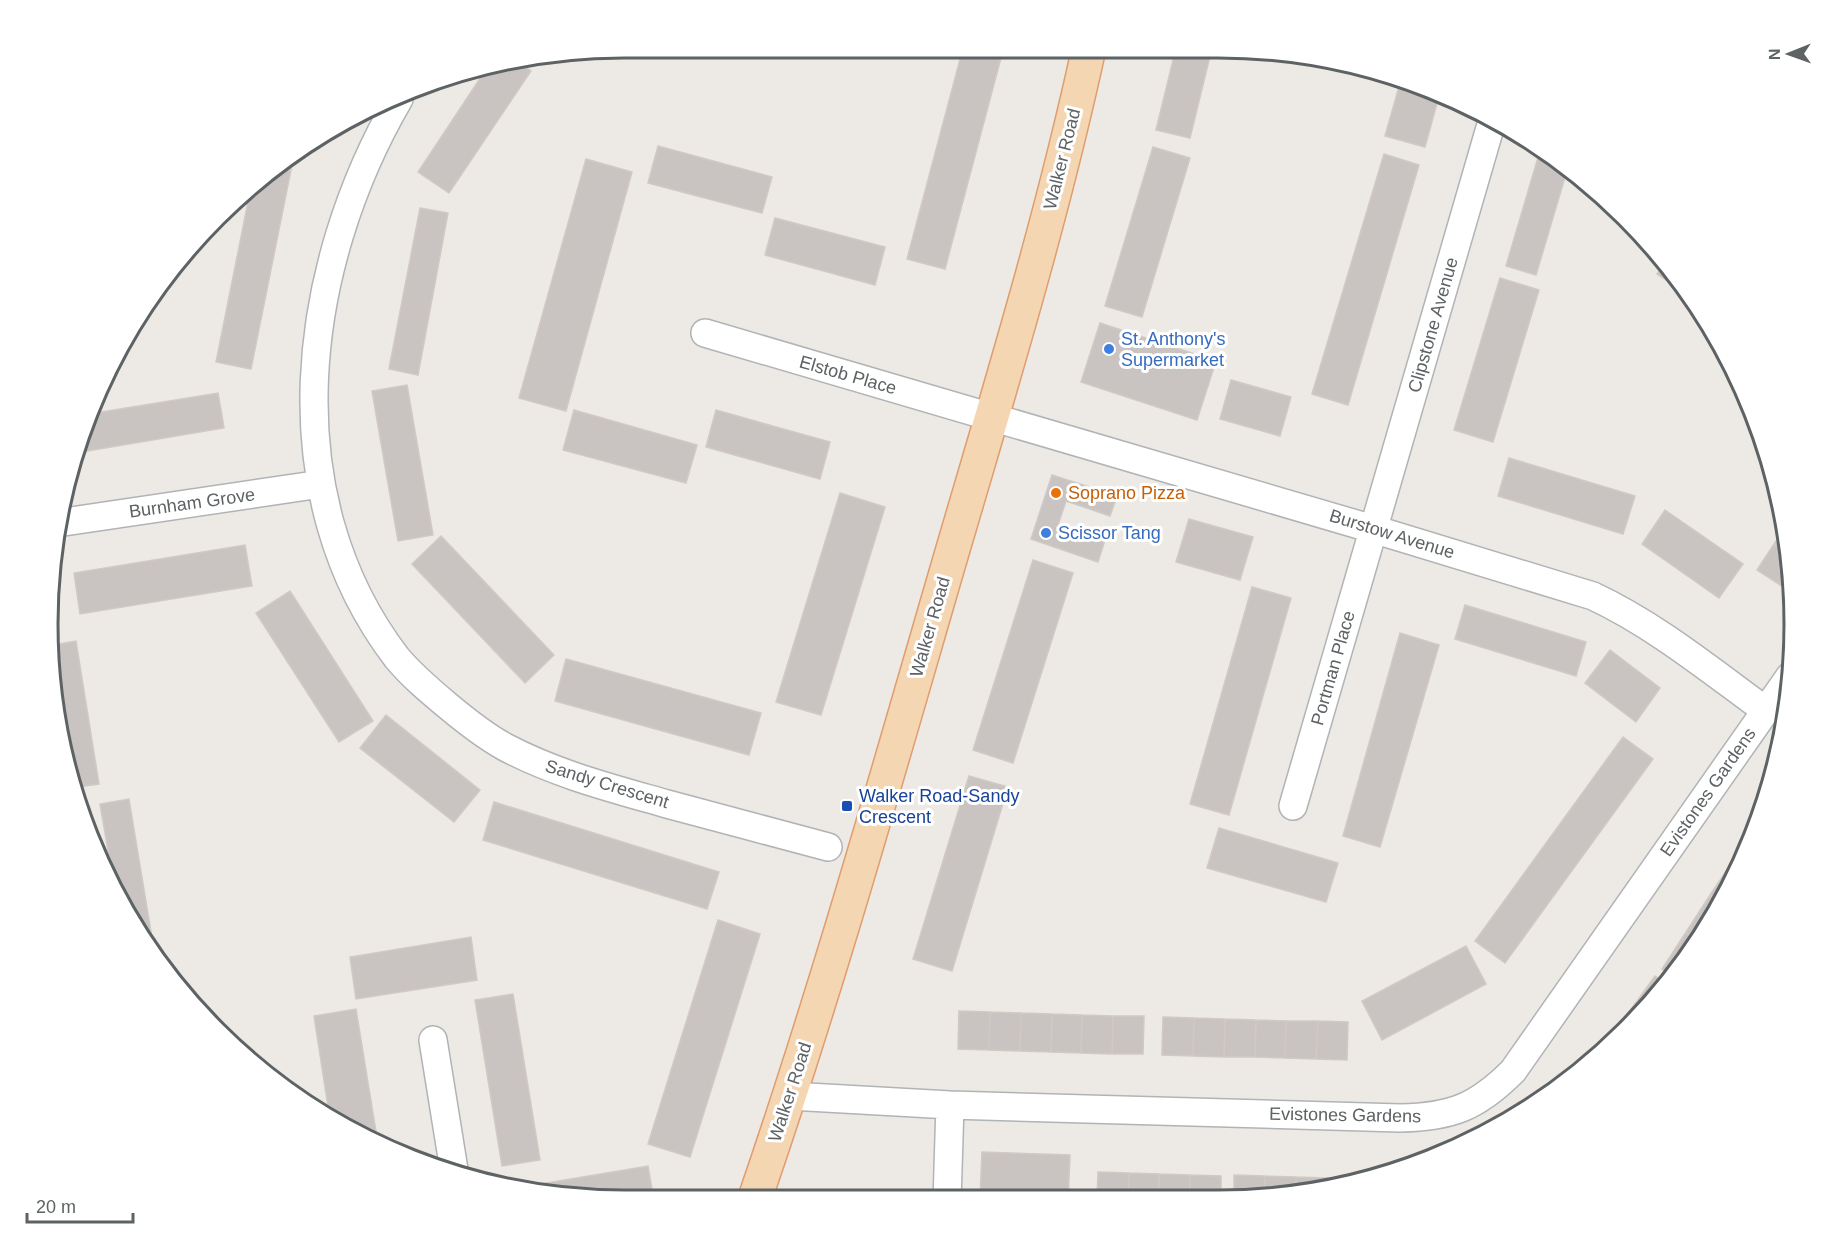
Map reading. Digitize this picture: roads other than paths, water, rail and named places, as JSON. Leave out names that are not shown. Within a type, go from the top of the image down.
[{"type":"main road","name":"Walker Road","points":[[758,1190],[790,1096],[875,818],[1046,221],[1087,58]]},
{"type":"street","name":"Sandy Crescent","points":[[394,108],[350,200],[334,249],[316,342],[314,386],[321,484],[332,532],[350,580],[374,623],[399,659],[427,689],[465,720],[502,745],[584,781],[828,847]]},
{"type":"street","name":"Clipstone Avenue","points":[[1373,529],[1490,128]]},
{"type":"street","name":"Elstob Place","points":[[705,333],[991,416]]},
{"type":"street","name":"Burstow Avenue","points":[[991,416],[1593,596],[1621,609],[1658,632],[1766,710]]},
{"type":"street","name":"Burnham Grove","points":[[68,521],[321,484]]},
{"type":"street","name":"Portman Place","points":[[1293,806],[1373,529]]},
{"type":"street","name":"Evistones Gardens","points":[[790,1096],[950,1105],[1423,1118],[1461,1109],[1479,1101],[1513,1071],[1781,689]]},
{"type":"street","points":[[434,1040],[453,1163]]},
{"type":"street","points":[[947,1190],[950,1105]]},
{"type":"place","name":"St. Anthony's Supermarket","points":[[1109,349]]},
{"type":"place","name":"Soprano Pizza","points":[[1056,493]]},
{"type":"place","name":"Scissor Tang","points":[[1046,533]]},
{"type":"place","name":"Walker Road-Sandy Crescent","points":[[847,806]]}]
